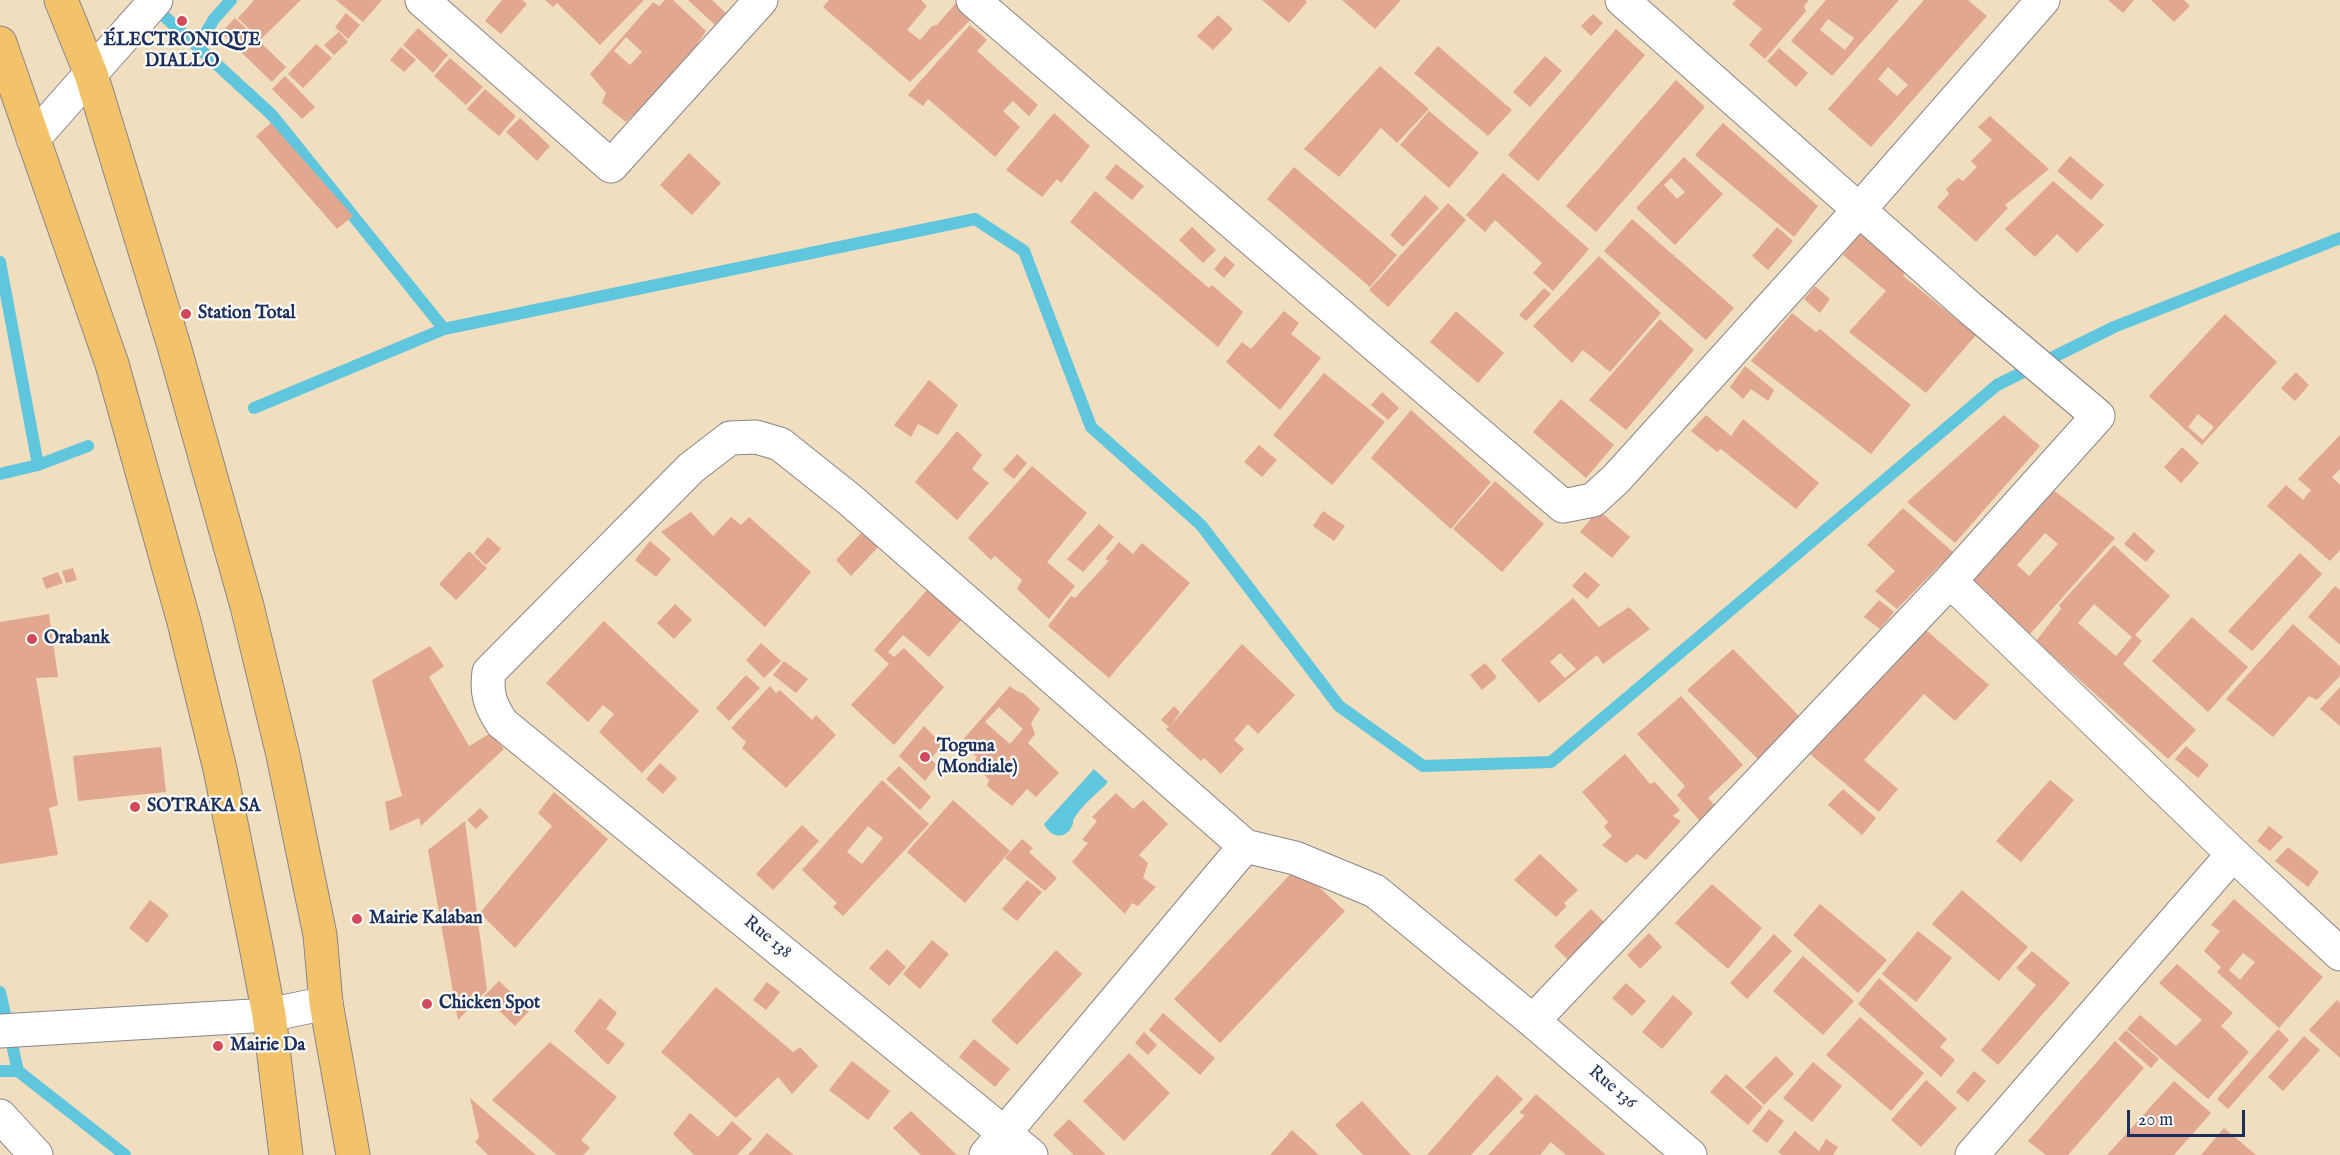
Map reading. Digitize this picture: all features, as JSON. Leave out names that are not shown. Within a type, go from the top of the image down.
[{"type":"highway","points":[[61,0],[91,74],[174,346],[247,606],[283,755],[320,935],[326,1004],[353,1155]]},
{"type":"highway","points":[[0,44],[112,364],[184,622],[220,769],[269,1015],[286,1155]]},
{"type":"street","points":[[33,139],[156,0]]},
{"type":"street","points":[[422,0],[611,166],[761,0]]},
{"type":"street","points":[[973,0],[1563,506],[1593,500],[1616,479],[1859,210],[2043,0]]},
{"type":"street","points":[[1533,1021],[1950,581],[2098,416],[1970,308],[1622,0]]},
{"type":"street","name":"Rue 138","points":[[1030,1155],[996,1144],[502,723],[491,707],[487,690],[489,672],[691,468],[730,438],[756,437],[780,444],[849,499],[1245,846]]},
{"type":"street","points":[[1950,581],[2340,954]]},
{"type":"street","points":[[996,1144],[1245,846]]},
{"type":"street","name":"Rue 136","points":[[1245,846],[1295,858],[1375,891],[1533,1021],[1690,1155]]},
{"type":"street","points":[[1972,1155],[2233,854]]},
{"type":"street","points":[[0,1031],[269,1015],[326,1004]]},
{"type":"street","points":[[0,1116],[36,1155]]},
{"type":"water","points":[[1094,769],[1108,782],[1078,812],[1066,834],[1058,836],[1050,832],[1044,824]]},
{"type":"building","points":[[254,0],[301,0],[260,40],[238,18]]},
{"type":"building","points":[[336,0],[382,0],[363,22]]},
{"type":"building","points":[[502,0],[522,0],[527,4],[501,34],[485,21]]},
{"type":"building","points":[[545,0],[644,0],[600,45],[557,3],[553,7]]},
{"type":"building","points":[[665,0],[673,0],[706,31],[698,43],[701,47],[638,120],[633,115],[626,122],[602,103],[606,93],[590,74],[653,2],[659,6]],"holes":[[[626,37],[642,52],[630,65],[614,51]]]},
{"type":"building","points":[[688,0],[712,0],[726,13],[715,25]]},
{"type":"building","points":[[829,0],[921,0],[927,6],[907,30],[920,40],[956,3],[973,17],[910,82],[823,7]]},
{"type":"building","points":[[1262,0],[1305,0],[1307,2],[1289,23]]},
{"type":"building","points":[[1342,0],[1401,0],[1375,29]]},
{"type":"building","points":[[1736,0],[1809,0],[1804,6],[1806,11],[1765,59],[1749,45],[1762,29],[1732,4]]},
{"type":"building","points":[[1826,0],[1899,0],[1832,76],[1791,41]],"holes":[[[1828,19],[1854,38],[1845,50],[1820,30]]]},
{"type":"building","points":[[1924,0],[1968,0],[1987,16],[1871,147],[1828,109]],"holes":[[[1888,67],[1908,85],[1897,96],[1878,79]]]},
{"type":"building","points":[[2108,0],[2134,0],[2123,13]]},
{"type":"building","points":[[2151,0],[2184,0],[2190,6],[2174,22]]},
{"type":"building","points":[[346,13],[360,25],[348,39],[335,27]]},
{"type":"building","points":[[1593,14],[1603,23],[1591,36],[1581,26]]},
{"type":"building","points":[[1218,15],[1233,29],[1213,50],[1197,36]]},
{"type":"building","points":[[235,18],[286,67],[272,82],[221,33]]},
{"type":"building","points":[[970,25],[987,40],[977,51],[1038,105],[1029,116],[1013,101],[1003,111],[1020,127],[995,157],[928,99],[923,106],[908,95]]},
{"type":"building","points":[[418,28],[448,55],[433,73],[403,45]]},
{"type":"building","points":[[1616,29],[1645,55],[1538,181],[1508,155]]},
{"type":"building","points":[[339,32],[348,42],[334,55],[324,45]]},
{"type":"building","points":[[316,44],[332,58],[303,88],[288,74]]},
{"type":"building","points":[[1438,46],[1512,110],[1488,136],[1414,73]]},
{"type":"building","points":[[401,47],[416,60],[404,72],[390,60]]},
{"type":"building","points":[[1779,48],[1808,73],[1796,87],[1767,61]]},
{"type":"building","points":[[1545,56],[1562,71],[1530,107],[1513,92]]},
{"type":"building","points":[[450,58],[483,87],[466,105],[434,76]]},
{"type":"building","points":[[1380,66],[1429,109],[1397,143],[1381,128],[1339,177],[1304,149]]},
{"type":"building","points":[[285,76],[315,107],[302,119],[272,89]]},
{"type":"building","points":[[1676,80],[1705,107],[1596,232],[1566,206]]},
{"type":"building","points":[[485,89],[516,116],[499,136],[467,109]]},
{"type":"building","points":[[1429,111],[1479,153],[1449,188],[1400,145]]},
{"type":"building","points":[[1054,113],[1090,146],[1061,183],[1057,179],[1042,197],[1006,170]]},
{"type":"building","points":[[1990,116],[2049,169],[2005,205],[2008,208],[1976,242],[1937,207],[1949,194],[1946,189],[1958,178],[1963,181],[1977,167],[1971,161],[1992,140],[1978,127]]},
{"type":"building","points":[[520,118],[550,146],[537,161],[506,132]]},
{"type":"building","points":[[271,123],[353,216],[337,229],[256,136]]},
{"type":"building","points":[[1723,123],[1818,206],[1794,237],[1695,155]]},
{"type":"building","points":[[689,153],[721,183],[692,215],[660,185]]},
{"type":"building","points":[[2070,156],[2104,185],[2091,200],[2057,171]]},
{"type":"building","points":[[1684,157],[1723,194],[1675,245],[1636,208]],"holes":[[[1671,178],[1685,192],[1677,199],[1664,185]]]},
{"type":"building","points":[[1116,164],[1144,186],[1132,200],[1105,178]]},
{"type":"building","points":[[1294,167],[1397,255],[1370,287],[1267,199]]},
{"type":"building","points":[[1503,173],[1589,249],[1553,291],[1533,273],[1542,263],[1495,220],[1485,232],[1466,215]]},
{"type":"building","points":[[2053,181],[2104,225],[2077,253],[2057,234],[2035,257],[2005,229]]},
{"type":"building","points":[[1095,191],[1209,288],[1212,285],[1243,312],[1218,347],[1070,222]]},
{"type":"building","points":[[1425,195],[1439,208],[1403,247],[1390,235]]},
{"type":"building","points":[[1448,203],[1466,220],[1388,307],[1369,290]]},
{"type":"building","points":[[1632,219],[1734,308],[1706,340],[1604,251]]},
{"type":"building","points":[[1192,227],[1216,250],[1203,263],[1179,240]]},
{"type":"building","points":[[1777,227],[1793,241],[1768,270],[1752,256]]},
{"type":"building","points":[[1860,233],[1906,270],[1903,276],[1976,335],[1926,393],[1849,332],[1886,291],[1843,255]]},
{"type":"building","points":[[1225,256],[1235,265],[1224,278],[1214,269]]},
{"type":"building","points":[[1599,256],[1661,313],[1610,372],[1583,350],[1572,363],[1533,326]]},
{"type":"building","points":[[1815,286],[1830,299],[1820,313],[1804,299]]},
{"type":"building","points":[[1544,288],[1551,294],[1526,321],[1519,315]]},
{"type":"building","points":[[1284,311],[1299,323],[1291,334],[1321,358],[1280,410],[1226,362],[1242,342],[1251,349]]},
{"type":"building","points":[[1456,311],[1504,353],[1478,383],[1430,342]]},
{"type":"building","points":[[1792,313],[1816,332],[1820,329],[1911,405],[1871,454],[1751,361]]},
{"type":"building","points":[[2225,314],[2277,362],[2202,445],[2149,396]],"holes":[[[2198,414],[2214,427],[2203,440],[2188,427]]]},
{"type":"building","points":[[1660,319],[1694,350],[1626,430],[1589,400]]},
{"type":"building","points":[[1745,366],[1774,390],[1768,401],[1751,389],[1743,399],[1730,387]]},
{"type":"building","points":[[2296,372],[2309,385],[2295,401],[2281,388]]},
{"type":"building","points":[[1324,373],[1385,422],[1332,485],[1273,435]]},
{"type":"building","points":[[929,380],[958,405],[938,435],[918,424],[911,437],[894,425]]},
{"type":"building","points":[[1382,392],[1399,408],[1388,420],[1371,405]]},
{"type":"building","points":[[1561,399],[1614,445],[1586,478],[1533,432]]},
{"type":"building","points":[[1411,410],[1491,482],[1451,529],[1371,458]]},
{"type":"building","points":[[1706,415],[1731,436],[1743,419],[1819,483],[1796,509],[1721,449],[1717,452],[1691,431]]},
{"type":"building","points":[[2004,415],[2040,446],[1955,543],[1907,502]]},
{"type":"building","points":[[957,431],[982,455],[972,469],[989,483],[957,520],[915,482]]},
{"type":"building","points":[[2340,435],[2340,469],[2332,477],[2340,485],[2340,550],[2330,561],[2267,506],[2286,485],[2303,500],[2311,490],[2298,479]]},
{"type":"building","points":[[1259,445],[1277,460],[1262,477],[1244,462]]},
{"type":"building","points":[[2182,447],[2199,463],[2181,483],[2164,467]]},
{"type":"building","points":[[1017,454],[1027,463],[1014,479],[1003,470]]},
{"type":"building","points":[[1032,466],[1087,513],[1047,562],[1075,586],[1049,619],[1017,589],[1022,580],[995,556],[991,560],[968,538]]},
{"type":"building","points":[[1495,481],[1544,524],[1502,572],[1453,529]]},
{"type":"building","points":[[2051,488],[2115,538],[2030,634],[1969,580]],"holes":[[[2045,533],[2058,544],[2029,576],[2017,565]]]},
{"type":"building","points":[[1903,508],[1953,552],[1897,609],[1875,591],[1895,571],[1867,545]]},
{"type":"building","points":[[1598,510],[1630,537],[1612,558],[1580,532]]},
{"type":"building","points":[[1323,511],[1345,526],[1334,541],[1313,526]]},
{"type":"building","points":[[691,512],[713,536],[731,517],[741,525],[749,517],[811,572],[765,627],[661,532]]},
{"type":"building","points":[[1099,524],[1114,537],[1083,572],[1067,559]]},
{"type":"building","points":[[864,530],[880,545],[851,576],[836,560]]},
{"type":"building","points":[[2134,532],[2155,551],[2146,562],[2124,544]]},
{"type":"building","points":[[488,537],[501,549],[486,565],[474,553]]},
{"type":"building","points":[[650,541],[671,559],[656,577],[635,560]]},
{"type":"building","points":[[1119,542],[1133,554],[1142,543],[1190,583],[1109,678],[1048,626],[1071,596],[1075,598],[1109,561],[1105,559]]},
{"type":"building","points":[[2114,545],[2170,596],[2135,635],[2142,641],[2123,664],[2196,730],[2168,759],[2036,641],[2061,609],[2059,605]],"holes":[[[2094,604],[2132,637],[2116,656],[2078,623]]]},
{"type":"building","points":[[469,551],[487,568],[456,600],[439,584]]},
{"type":"building","points":[[2300,553],[2322,574],[2252,651],[2228,631]]},
{"type":"building","points":[[73,568],[77,580],[66,583],[62,571]]},
{"type":"building","points":[[58,572],[63,583],[46,589],[42,578]]},
{"type":"building","points":[[1585,572],[1600,585],[1587,599],[1572,586]]},
{"type":"building","points":[[2335,586],[2340,590],[2340,645],[2308,617]]},
{"type":"building","points":[[927,590],[961,620],[929,657],[903,635],[888,652],[894,657],[904,648],[944,687],[894,745],[851,705],[889,664],[874,650]]},
{"type":"building","points":[[1573,598],[1599,627],[1629,607],[1650,629],[1603,664],[1597,655],[1539,703],[1501,660]],"holes":[[[1560,653],[1576,669],[1565,678],[1550,662]]]},
{"type":"building","points":[[1879,600],[1894,612],[1880,629],[1864,617]]},
{"type":"building","points":[[675,604],[692,620],[674,639],[657,623]]},
{"type":"building","points":[[49,614],[58,677],[36,678],[58,805],[49,808],[58,855],[0,864],[0,622]]},
{"type":"building","points":[[2192,617],[2248,667],[2208,712],[2152,661]]},
{"type":"building","points":[[604,621],[699,711],[642,773],[599,732],[614,714],[603,705],[588,722],[546,683]]},
{"type":"building","points":[[2293,624],[2340,666],[2340,676],[2317,700],[2309,696],[2273,737],[2226,699]]},
{"type":"building","points":[[1926,630],[1989,685],[1955,721],[1924,694],[1864,760],[1898,789],[1879,812],[1810,754]]},
{"type":"building","points":[[761,643],[781,661],[764,678],[746,660]]},
{"type":"building","points":[[1242,644],[1295,695],[1258,734],[1248,724],[1234,740],[1244,749],[1221,774],[1204,758],[1201,761],[1166,729],[1169,727],[1161,720],[1174,706],[1180,712],[1171,725]]},
{"type":"building","points":[[430,646],[444,666],[429,677],[469,746],[491,733],[504,749],[421,826],[419,818],[390,831],[385,802],[402,796],[372,680]]},
{"type":"building","points":[[1733,649],[1804,721],[1763,764],[1687,690]]},
{"type":"building","points":[[784,661],[808,679],[796,693],[773,675]]},
{"type":"building","points":[[1485,663],[1497,677],[1482,690],[1470,675]]},
{"type":"building","points":[[746,675],[760,688],[729,721],[716,708]]},
{"type":"building","points":[[770,686],[776,693],[780,690],[812,720],[816,715],[836,735],[786,788],[742,748],[746,742],[731,728]]},
{"type":"building","points":[[1010,686],[1023,693],[1040,709],[1031,723],[1035,734],[1028,743],[1059,773],[1036,797],[1027,789],[1012,806],[987,786],[989,780],[973,763],[977,757],[960,743]],"holes":[[[999,707],[1023,729],[1010,744],[985,722]]]},
{"type":"building","points":[[2340,687],[2340,726],[2320,709]]},
{"type":"building","points":[[1681,696],[1743,765],[1708,798],[1719,810],[1705,827],[1677,795],[1685,786],[1637,734]]},
{"type":"building","points":[[924,726],[943,745],[930,759],[937,765],[925,781],[899,756]]},
{"type":"building","points":[[2186,746],[2209,765],[2198,778],[2175,759]]},
{"type":"building","points":[[161,747],[166,792],[78,801],[73,756]]},
{"type":"building","points":[[1625,754],[1650,784],[1655,782],[1680,810],[1673,816],[1681,821],[1646,860],[1637,854],[1626,863],[1602,845],[1612,836],[1604,827],[1608,822],[1582,792]]},
{"type":"building","points":[[660,763],[677,778],[663,794],[646,779]]},
{"type":"building","points":[[899,766],[931,797],[920,810],[886,779]]},
{"type":"building","points":[[882,780],[929,824],[843,916],[833,907],[837,903],[802,870]],"holes":[[[868,826],[883,838],[862,864],[847,852]]]},
{"type":"building","points":[[2050,780],[2074,800],[2021,862],[1996,841]]},
{"type":"building","points":[[1843,789],[1876,818],[1862,835],[1828,805]]},
{"type":"building","points":[[554,792],[608,839],[515,948],[480,913],[552,826],[538,813]]},
{"type":"building","points":[[1116,793],[1133,809],[1143,800],[1168,824],[1139,855],[1148,863],[1143,878],[1156,887],[1138,906],[1132,903],[1125,914],[1072,862],[1088,843],[1082,840],[1097,821],[1092,817]]},
{"type":"building","points":[[953,800],[1010,851],[965,903],[907,852]]},
{"type":"building","points":[[480,808],[489,817],[476,829],[467,820]]},
{"type":"building","points":[[465,821],[487,990],[458,1020],[428,850]]},
{"type":"building","points":[[802,825],[819,841],[773,890],[756,874]]},
{"type":"building","points":[[2269,826],[2283,837],[2270,851],[2257,841]]},
{"type":"building","points":[[1022,839],[1033,848],[1029,852],[1057,878],[1045,891],[1005,858]]},
{"type":"building","points":[[2288,847],[2319,872],[2308,887],[2275,861]]},
{"type":"building","points":[[1540,854],[1578,890],[1564,903],[1567,906],[1556,917],[1514,880]]},
{"type":"building","points":[[1297,867],[1345,911],[1220,1043],[1174,999]]},
{"type":"building","points":[[1027,880],[1042,892],[1017,921],[1002,909]]},
{"type":"building","points":[[1712,884],[1762,928],[1728,969],[1675,923]]},
{"type":"building","points":[[1962,890],[2028,947],[1999,981],[1932,924]]},
{"type":"building","points":[[2234,899],[2323,977],[2279,1028],[2217,972],[2221,967],[2204,951],[2220,931],[2211,925]],"holes":[[[2243,953],[2255,962],[2240,980],[2229,970]]]},
{"type":"building","points":[[150,900],[169,915],[147,943],[129,928]]},
{"type":"building","points":[[1820,904],[1887,960],[1858,993],[1793,935]]},
{"type":"building","points":[[1591,909],[1608,926],[1571,963],[1554,946]]},
{"type":"building","points":[[1918,931],[1952,958],[1916,1002],[1882,974]]},
{"type":"building","points":[[1649,933],[1662,947],[1640,969],[1627,955]]},
{"type":"building","points":[[1774,934],[1792,951],[1747,999],[1730,983]]},
{"type":"building","points":[[932,940],[949,954],[920,989],[903,974]]},
{"type":"building","points":[[887,949],[906,967],[889,986],[869,968]]},
{"type":"building","points":[[1056,950],[1082,974],[1017,1045],[991,1021]]},
{"type":"building","points":[[2032,951],[2070,983],[1998,1065],[1981,1050],[2036,985],[2016,968]]},
{"type":"building","points":[[1803,956],[1854,1001],[1823,1035],[1773,991]]},
{"type":"building","points":[[2177,964],[2233,1013],[2221,1026],[2249,1052],[2208,1099],[2127,1029],[2140,1015],[2176,1046],[2202,1020],[2159,983]]},
{"type":"building","points":[[1879,978],[1947,1039],[1940,1047],[1955,1060],[1941,1077],[1858,1004]]},
{"type":"building","points":[[499,981],[530,1010],[515,1026],[484,996]]},
{"type":"building","points":[[767,982],[780,992],[766,1010],[753,1000]]},
{"type":"building","points":[[1626,983],[1646,1001],[1632,1016],[1612,998]]},
{"type":"building","points":[[716,987],[793,1052],[800,1047],[818,1066],[792,1094],[778,1077],[736,1118],[661,1052]]},
{"type":"building","points":[[1673,995],[1693,1013],[1662,1049],[1642,1032]]},
{"type":"building","points":[[600,998],[617,1013],[606,1029],[625,1044],[608,1065],[574,1031]]},
{"type":"building","points":[[2337,1000],[2340,1003],[2340,1058],[2309,1030]]},
{"type":"building","points":[[1163,1013],[1215,1058],[1200,1075],[1149,1030]]},
{"type":"building","points":[[1860,1017],[1924,1073],[1891,1111],[1826,1055]]},
{"type":"building","points":[[2278,1029],[2289,1040],[2228,1109],[2217,1099]]},
{"type":"building","points":[[2126,1030],[2159,1059],[2151,1068],[2118,1039]]},
{"type":"building","points":[[1144,1032],[1157,1045],[1148,1055],[1135,1043]]},
{"type":"building","points":[[2304,1036],[2320,1050],[2283,1091],[2268,1077]]},
{"type":"building","points":[[974,1039],[1010,1069],[995,1087],[959,1057]]},
{"type":"building","points":[[2115,1041],[2144,1068],[2068,1155],[2046,1155],[2028,1141]]},
{"type":"building","points":[[550,1042],[617,1097],[581,1140],[590,1148],[583,1155],[557,1155],[492,1100]]},
{"type":"building","points":[[1129,1053],[1170,1093],[1124,1141],[1083,1101]]},
{"type":"building","points":[[1776,1056],[1794,1074],[1764,1105],[1745,1087]]},
{"type":"building","points":[[852,1061],[890,1091],[868,1120],[829,1090]]},
{"type":"building","points":[[1813,1062],[1842,1086],[1812,1122],[1783,1098]]},
{"type":"building","points":[[1974,1071],[1986,1081],[1968,1102],[1956,1092]]},
{"type":"building","points":[[1726,1074],[1763,1107],[1748,1125],[1710,1092]]},
{"type":"building","points":[[1497,1075],[1523,1099],[1471,1155],[1427,1155]]},
{"type":"building","points":[[1926,1080],[1957,1108],[1921,1147],[1891,1120]]},
{"type":"building","points":[[2174,1081],[2211,1113],[2174,1155],[2107,1155]]},
{"type":"building","points":[[1536,1094],[1606,1155],[1566,1155],[1551,1142],[1540,1155],[1488,1155],[1525,1115],[1519,1113]]},
{"type":"building","points":[[470,1098],[536,1155],[488,1155],[475,1142],[479,1137]]},
{"type":"building","points":[[1362,1101],[1411,1155],[1363,1155],[1335,1125]]},
{"type":"building","points":[[1769,1109],[1784,1121],[1767,1143],[1752,1131]]},
{"type":"building","points":[[911,1111],[957,1155],[921,1155],[893,1128]]},
{"type":"building","points":[[690,1113],[718,1137],[732,1121],[752,1139],[737,1155],[694,1155],[673,1134]]},
{"type":"building","points":[[1069,1119],[1106,1155],[1074,1155],[1053,1135]]},
{"type":"building","points":[[2224,1128],[2256,1155],[2201,1155]]},
{"type":"building","points":[[1292,1130],[1319,1155],[1270,1155]]},
{"type":"building","points":[[1795,1131],[1819,1151],[1826,1139],[1838,1147],[1833,1155],[1782,1155],[1778,1152]]},
{"type":"building","points":[[767,1133],[794,1155],[748,1155]]},
{"type":"waterway","points":[[198,46],[214,19],[231,0]]},
{"type":"waterway","points":[[152,5],[272,115],[444,329]]},
{"type":"waterway","points":[[254,408],[444,329],[975,219],[1024,251],[1091,427],[1201,525],[1339,706],[1423,766],[1551,762],[1997,385],[2114,327],[2340,238]]},
{"type":"waterway","points":[[0,262],[38,465]]},
{"type":"waterway","points":[[0,474],[38,465],[88,446]]},
{"type":"waterway","points":[[0,992],[18,1071]]},
{"type":"waterway","points":[[0,1071],[18,1071],[125,1155]]},
{"type":"place","name":"ÉLECTRONIQUE DIALLO","points":[[182,21]]},
{"type":"place","name":"Station Total","points":[[186,314]]},
{"type":"place","name":"Orabank","points":[[32,639]]},
{"type":"place","name":"Toguna (Mondiale)","points":[[925,757]]},
{"type":"place","name":"SOTRAKA SA","points":[[135,807]]},
{"type":"place","name":"Mairie Kalaban","points":[[357,919]]},
{"type":"place","name":"Chicken Spot","points":[[427,1004]]},
{"type":"place","name":"Mairie Da","points":[[218,1046]]}]
